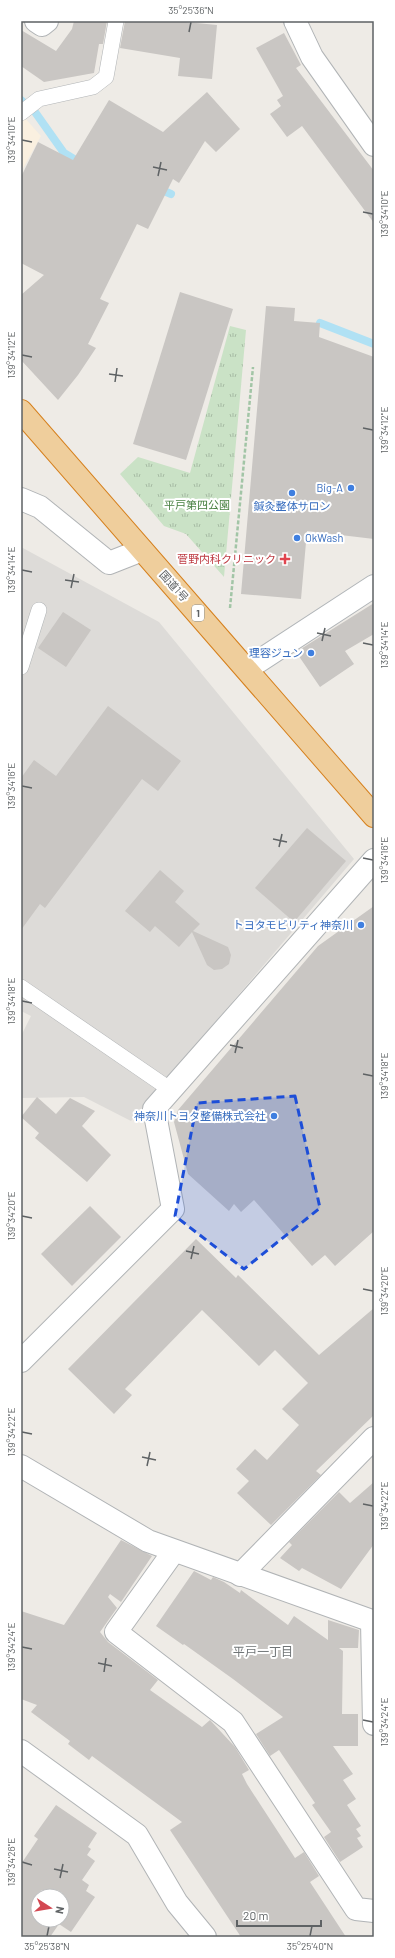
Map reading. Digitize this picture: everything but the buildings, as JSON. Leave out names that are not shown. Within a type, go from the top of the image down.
[{"type":"highway","name":"国道1号","points":[[21,411],[374,816]]},
{"type":"street","points":[[36,21],[42,25],[48,21]]},
{"type":"street","points":[[295,21],[312,57],[372,141]]},
{"type":"street","points":[[21,499],[40,507],[109,563],[142,550]]},
{"type":"street","points":[[247,669],[374,586]]},
{"type":"street","points":[[21,1361],[173,1209],[154,1109],[374,860]]},
{"type":"street","points":[[240,1575],[374,1438]]},
{"type":"street","points":[[21,1466],[148,1541],[372,1621],[374,1724]]},
{"type":"street","points":[[174,1550],[116,1632],[233,1722],[356,1909],[374,1911]]},
{"type":"street","points":[[21,1751],[137,1835],[177,1903],[205,1937]]},
{"type":"lane","points":[[22,113],[40,99],[93,88],[106,77],[116,21]]},
{"type":"lane","points":[[21,667],[39,610]]},
{"type":"lane","points":[[21,988],[171,1090]]},
{"type":"path","points":[[230,608],[253,367]]},
{"type":"highlighted area","points":[[295,1096],[320,1208],[244,1269],[175,1216],[197,1103]]},
{"type":"shaded area","points":[[24,117],[41,136],[21,172],[21,119]]},
{"type":"shaded area","points":[[21,547],[159,622],[354,859],[131,1121],[84,1097],[21,1098],[21,1036],[31,1016],[21,1011]]},
{"type":"green space","name":"平戸第四公園","points":[[230,326],[246,330],[224,577],[186,534],[164,526],[120,474],[138,457],[190,473]]},
{"type":"waterway","points":[[21,100],[35,112],[64,153],[82,164]]},
{"type":"waterway","points":[[157,188],[171,194]]},
{"type":"waterway","points":[[320,323],[374,344]]},
{"type":"place","name":"Big-A","points":[[351,488]]},
{"type":"place","name":"鍼灸整体サロン","points":[[292,493]]},
{"type":"place","name":"OkWash","points":[[297,538]]},
{"type":"place","name":"菅野内科クリニック","points":[[285,559]]},
{"type":"place","name":"理容ジュン","points":[[311,653]]},
{"type":"place","name":"トヨタモビリティ神奈川","points":[[361,925]]},
{"type":"place","name":"神奈川トヨタ整備株式会社","points":[[274,1116]]},
{"type":"district","name":"平戸一丁目","points":[[263,1652]]}]
